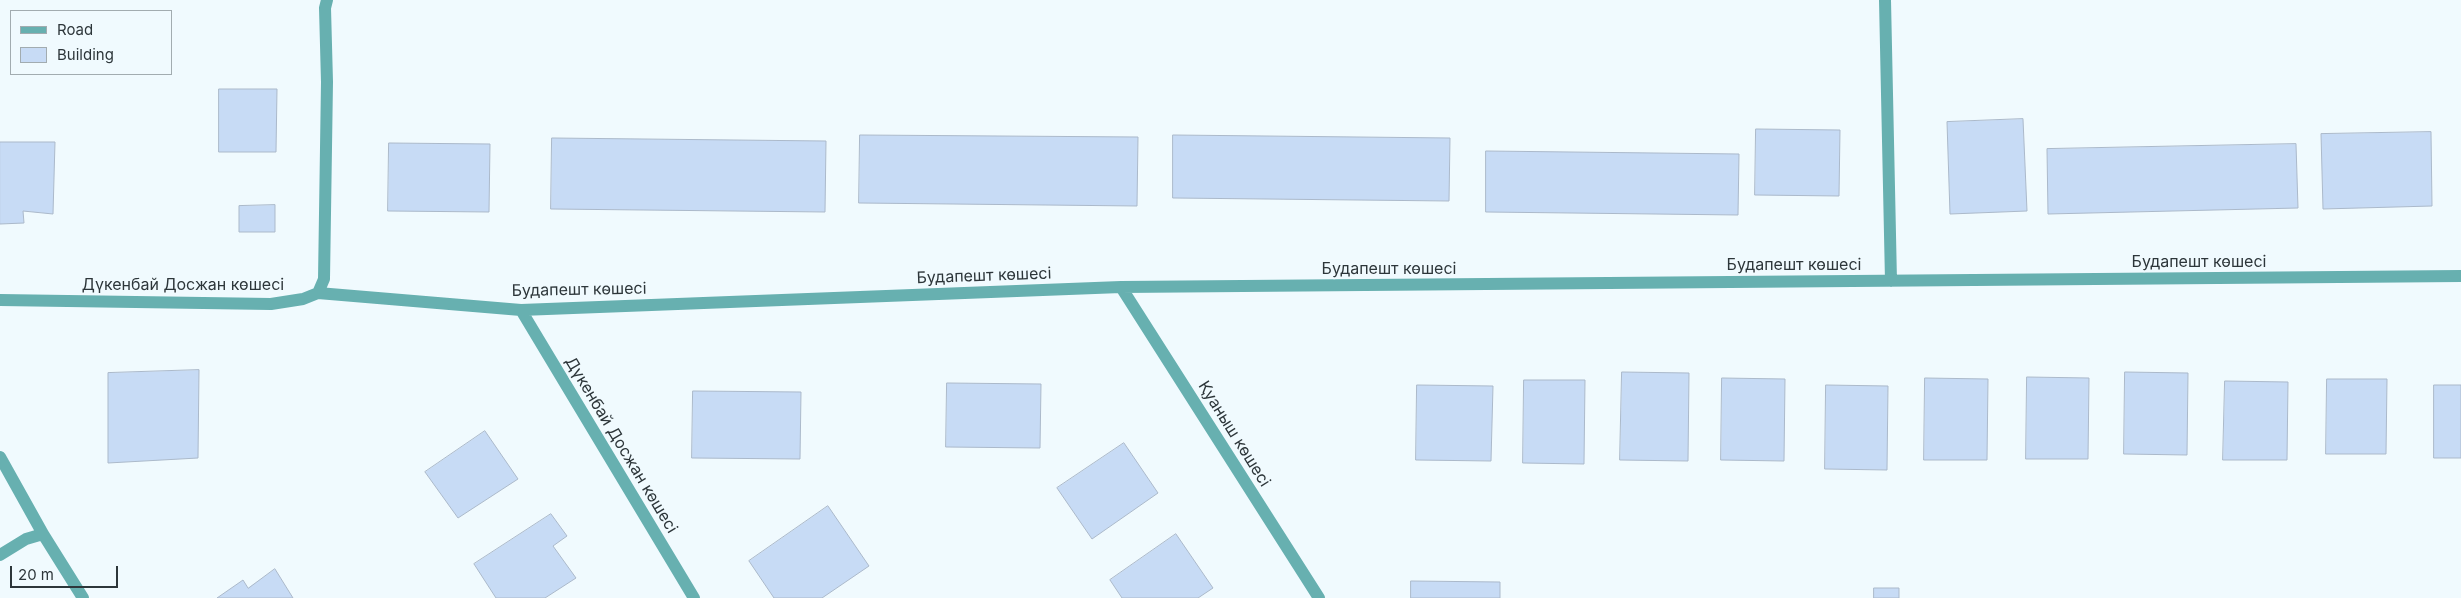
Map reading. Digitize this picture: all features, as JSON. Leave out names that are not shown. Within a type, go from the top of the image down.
[{"type":"street","points":[[1885,0],[1890,281]]},
{"type":"street","points":[[318,293],[324,279],[327,82],[326,4]]},
{"type":"street","name":"Будапешт көшесі","points":[[318,293],[521,310],[1121,287],[2461,276]]},
{"type":"street","name":"Қуаныш көшесі","points":[[1121,287],[1319,598]]},
{"type":"street","name":"Дүкенбай Досжан көшесі","points":[[0,300],[271,304],[304,299],[318,293]]},
{"type":"street","name":"Дүкенбай Досжан көшесі","points":[[521,310],[694,598]]},
{"type":"street","points":[[0,457],[43,534],[83,598]]},
{"type":"street","points":[[0,555],[26,539],[43,534]]},
{"type":"building","points":[[219,89],[277,89],[276,152],[219,152]]},
{"type":"building","points":[[2023,119],[2027,211],[1950,214],[1947,122]]},
{"type":"building","points":[[1756,129],[1840,130],[1839,196],[1755,195]]},
{"type":"building","points":[[2431,132],[2432,206],[2323,209],[2321,134]]},
{"type":"building","points":[[860,135],[1138,137],[1137,206],[859,203]]},
{"type":"building","points":[[1173,135],[1450,138],[1449,201],[1173,198]]},
{"type":"building","points":[[552,138],[826,141],[825,212],[551,209]]},
{"type":"building","points":[[0,142],[55,142],[53,214],[23,211],[24,223],[0,224]]},
{"type":"building","points":[[389,143],[490,144],[489,212],[388,211]]},
{"type":"building","points":[[2296,144],[2298,208],[2048,214],[2047,149]]},
{"type":"building","points":[[1486,151],[1739,154],[1738,215],[1486,212]]},
{"type":"building","points":[[275,205],[275,232],[239,232],[239,206]]},
{"type":"building","points":[[199,370],[198,458],[108,463],[108,373]]},
{"type":"building","points":[[1622,372],[1689,373],[1688,461],[1620,460]]},
{"type":"building","points":[[2125,372],[2188,373],[2187,455],[2124,454]]},
{"type":"building","points":[[2027,377],[2089,378],[2088,459],[2026,459]]},
{"type":"building","points":[[1722,378],[1785,379],[1784,461],[1721,460]]},
{"type":"building","points":[[1925,378],[1988,379],[1987,460],[1924,460]]},
{"type":"building","points":[[2327,379],[2387,379],[2386,454],[2326,454]]},
{"type":"building","points":[[1524,380],[1585,380],[1584,464],[1523,463]]},
{"type":"building","points":[[2225,381],[2288,382],[2287,460],[2223,460]]},
{"type":"building","points":[[947,383],[1041,384],[1040,448],[946,447]]},
{"type":"building","points":[[1417,385],[1493,386],[1491,461],[1416,460]]},
{"type":"building","points":[[1826,385],[1888,386],[1887,470],[1825,469]]},
{"type":"building","points":[[2434,385],[2461,385],[2461,458],[2434,458]]},
{"type":"building","points":[[693,391],[801,392],[800,459],[692,458]]},
{"type":"building","points":[[485,431],[518,479],[458,518],[425,472]]},
{"type":"building","points":[[1124,443],[1158,493],[1092,539],[1057,488]]},
{"type":"building","points":[[828,506],[869,566],[822,598],[774,598],[749,561]]},
{"type":"building","points":[[551,514],[567,536],[553,546],[576,578],[545,598],[496,598],[474,564]]},
{"type":"building","points":[[1176,534],[1213,588],[1198,598],[1122,598],[1110,580]]},
{"type":"building","points":[[275,569],[293,598],[217,598],[243,580],[248,588]]},
{"type":"building","points":[[1411,581],[1500,582],[1500,598],[1411,598]]},
{"type":"building","points":[[1874,588],[1899,588],[1899,598],[1874,598]]}]
